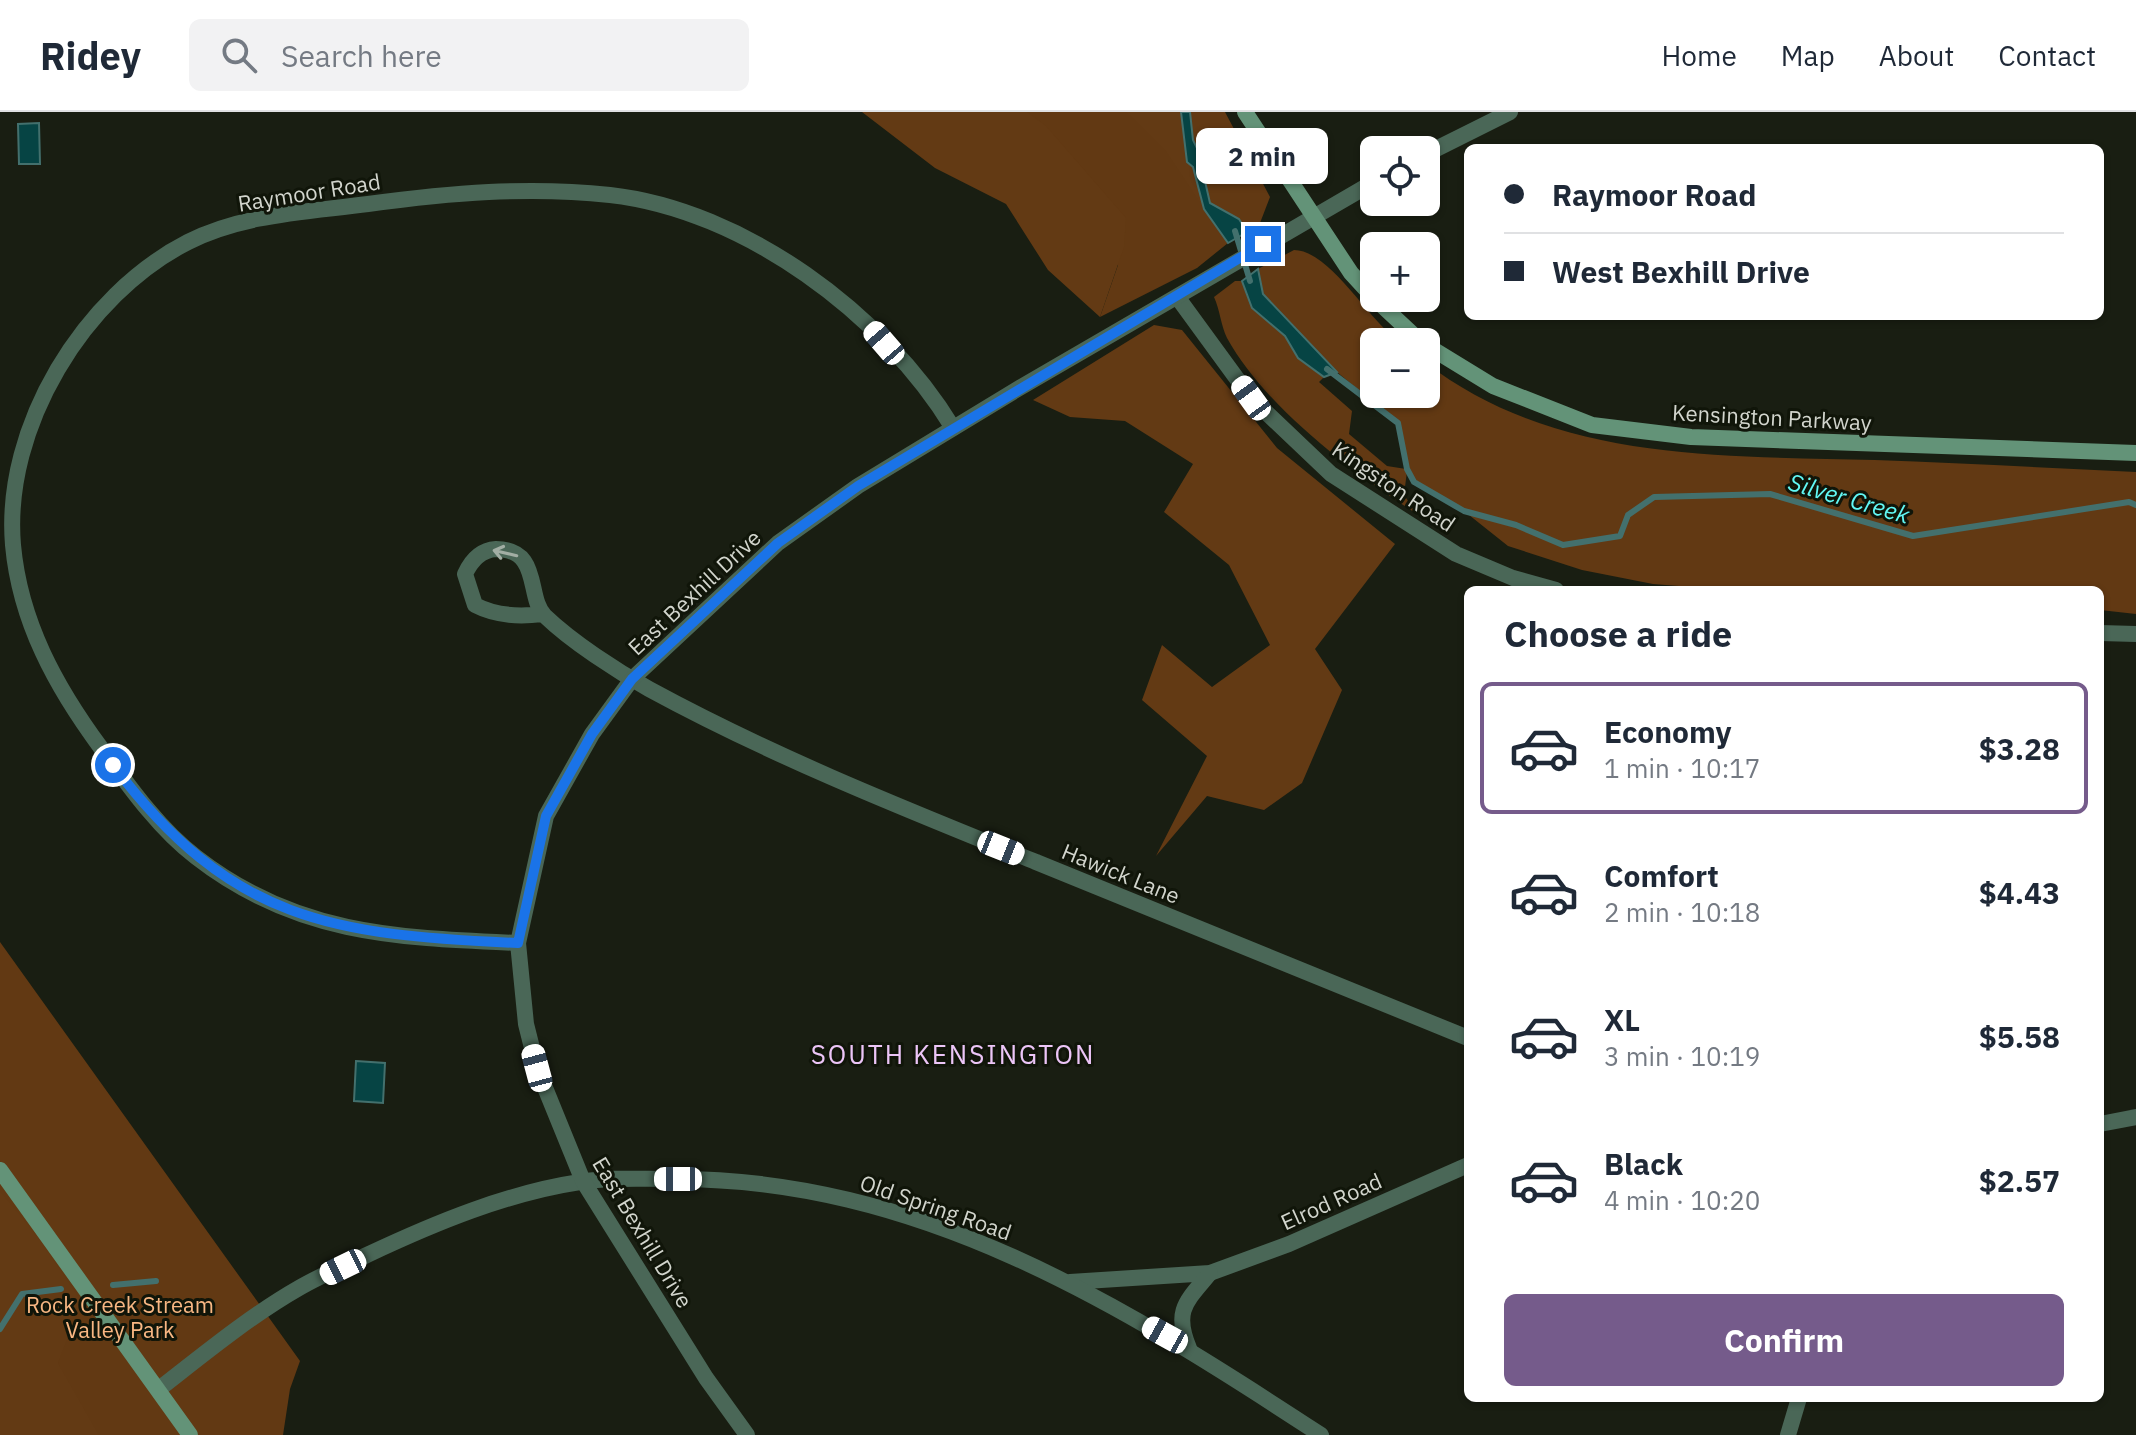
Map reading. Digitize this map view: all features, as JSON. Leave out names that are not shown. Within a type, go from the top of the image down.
[{"type":"street","name":"Kensington Parkway","points":[[1245,112],[1360,283]]},
{"type":"street","points":[[1440,147],[1510,112]]},
{"type":"street","name":"Raymoor Road","points":[[518,943],[405,938],[308,919],[256,896],[194,856],[132,790],[76,713],[50,671],[26,612],[13,545],[14,506],[28,432],[57,370],[82,330],[135,275],[190,241],[251,219],[461,192],[533,189],[614,195],[650,203],[723,228],[797,266],[866,322],[940,408],[953,428]]},
{"type":"street","name":"East Bexhill Drive","points":[[747,1435],[706,1378],[583,1181],[535,1059],[526,1024],[518,943],[546,816],[592,734],[632,679],[778,543],[858,486],[953,428],[1360,189]]},
{"type":"street","name":"Kingston Road","points":[[1178,298],[1251,398],[1331,474],[1456,554],[1513,578],[1542,586]]},
{"type":"street","name":"Kensington Parkway","points":[[1389,312],[1407,328]]},
{"type":"street","name":"Kensington Parkway","points":[[1440,354],[1493,386],[1592,425],[1691,437],[2136,453]]},
{"type":"street","points":[[495,549],[520,557],[530,570],[542,614],[507,615],[488,612],[475,605],[465,574],[471,563],[482,553],[495,549]]},
{"type":"street","name":"Hawick Lane","points":[[542,614],[632,679],[715,724],[825,776],[1464,1036]]},
{"type":"street","points":[[2104,633],[2136,634]]},
{"type":"street","points":[[2104,1123],[2136,1117]]},
{"type":"street","name":"Elrod Road","points":[[1069,1282],[1210,1273],[1289,1244],[1464,1167]]},
{"type":"street","points":[[0,1170],[190,1435]]},
{"type":"street","name":"Old Spring Road","points":[[159,1389],[299,1288],[429,1226],[547,1188],[583,1181],[725,1180],[800,1187],[897,1212],[1020,1259],[1069,1282],[1189,1348],[1321,1435]]},
{"type":"street","name":"Elrod Road","points":[[1189,1348],[1181,1329],[1183,1305],[1210,1273]]},
{"type":"street","points":[[1788,1435],[1798,1402]]},
{"type":"green space","points":[[975,112],[1225,112],[1270,197],[1260,223],[1247,232],[1239,219],[1222,233],[1228,243],[1197,268],[1100,317],[1118,265]]},
{"type":"green space","points":[[1294,250],[1321,261],[1334,273],[1360,301],[1360,312],[1370,312],[1384,328],[1360,328],[1360,391],[1337,372],[1263,294],[1258,269]]},
{"type":"green space","points":[[1235,281],[1242,281],[1252,308],[1285,336],[1298,358],[1324,377],[1319,382],[1352,411],[1349,434],[1387,466],[1406,469],[1398,423],[1380,408],[1440,408],[1440,372],[1476,395],[1529,419],[1584,436],[1641,447],[1758,457],[2136,472],[2136,614],[2104,610],[2104,586],[1679,586],[1582,570],[1508,546],[1464,511],[1414,482],[1407,471],[1404,495],[1417,514],[1312,436],[1264,389],[1244,364],[1227,338],[1214,297]]},
{"type":"green space","name":"Rock Creek Stream Valley Park","points":[[0,942],[300,1361],[290,1389],[283,1435],[0,1435]]},
{"type":"shaded area","points":[[862,112],[1027,112],[1046,126],[1126,218],[1124,247],[1100,317],[1048,270],[1006,204],[935,168]]},
{"type":"shaded area","points":[[1126,112],[1181,112],[1187,162],[1193,167],[1204,209],[1165,150]]},
{"type":"shaded area","points":[[1154,325],[1182,330],[1277,448],[1395,544],[1315,649],[1342,690],[1302,783],[1264,810],[1207,796],[1156,856],[1207,756],[1142,700],[1162,645],[1212,687],[1270,645],[1229,565],[1164,512],[1193,464],[1125,421],[1070,417],[1033,400]]},
{"type":"shaded area","points":[[0,1191],[39,1238],[82,1302],[58,1363],[99,1435],[0,1435]]},
{"type":"water","points":[[1181,112],[1190,112],[1193,140],[1209,173],[1204,177],[1210,203],[1239,219],[1247,232],[1228,243],[1204,209],[1193,167],[1187,162]]},
{"type":"water","points":[[39,123],[40,164],[19,164],[18,124]]},
{"type":"water","points":[[1258,269],[1263,294],[1337,372],[1324,377],[1298,358],[1285,336],[1252,308],[1242,281]]},
{"type":"water","points":[[356,1061],[385,1063],[383,1103],[354,1101]]},
{"type":"waterway","name":"Silver Creek","points":[[1235,231],[1250,281]]},
{"type":"waterway","name":"Silver Creek","points":[[1327,369],[1398,423],[1407,469],[1414,482],[1464,511],[1516,525],[1563,545],[1620,536],[1628,515],[1654,497],[1770,494],[1913,536],[2129,502],[2136,505]]},
{"type":"waterway","points":[[113,1285],[156,1281]]},
{"type":"waterway","points":[[0,1329],[22,1294],[61,1289]]},
{"type":"district","name":"SOUTH KENSINGTON","points":[[953,1054]]},
{"type":"route","points":[[113,765],[132,790],[194,856],[256,896],[308,919],[405,938],[518,943],[546,816],[592,734],[632,679],[778,543],[858,486],[1016,390],[1178,298],[1263,244]]}]
